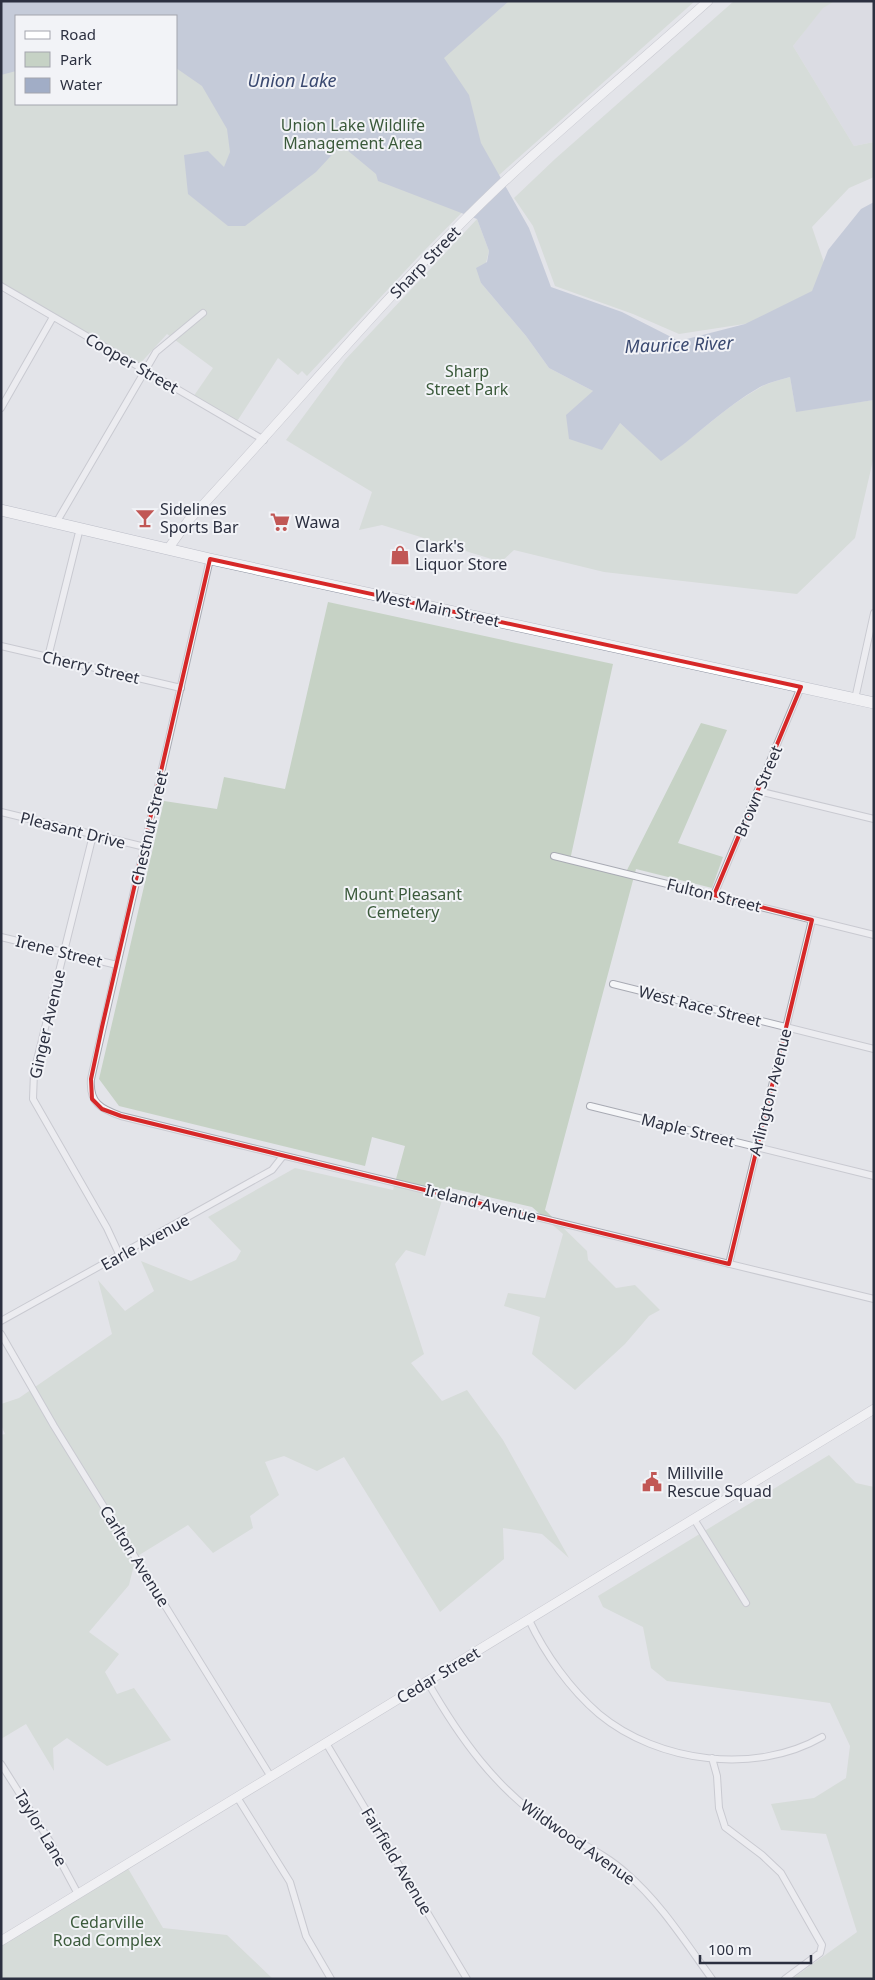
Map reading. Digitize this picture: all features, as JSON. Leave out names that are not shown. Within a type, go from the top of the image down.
[{"type":"highway","name":"West Main Street","points":[[1,510],[210,559],[874,702]]},
{"type":"main road","name":"Sharp Street","points":[[168,549],[188,521],[264,440],[391,296],[473,212],[496,189],[708,1]]},
{"type":"main road","name":"Cedar Street","points":[[1,1941],[874,1408]]},
{"type":"street","name":"Cooper Street","points":[[1,286],[264,440]]},
{"type":"street","points":[[56,522],[158,349],[190,326],[203,313]]},
{"type":"street","points":[[1,408],[53,317]]},
{"type":"street","points":[[48,657],[80,528]]},
{"type":"street","name":"Chestnut Street","points":[[92,1099],[92,1079],[210,559]]},
{"type":"street","points":[[855,698],[874,613]]},
{"type":"street","name":"Cherry Street","points":[[1,646],[181,688]]},
{"type":"street","name":"Brown Street","points":[[714,895],[801,687]]},
{"type":"street","points":[[758,791],[874,819]]},
{"type":"street","name":"Pleasant Drive","points":[[1,812],[145,847]]},
{"type":"street","name":"Ginger Avenue","points":[[93,835],[34,1072],[33,1099],[107,1228],[120,1256]]},
{"type":"street","name":"Fulton Street","points":[[554,856],[874,935]]},
{"type":"street","name":"Arlington Avenue","points":[[729,1264],[812,920]]},
{"type":"street","name":"Irene Street","points":[[1,936],[117,965]]},
{"type":"street","name":"West Race Street","points":[[613,984],[874,1049]]},
{"type":"street","name":"Ireland Avenue","points":[[92,1099],[102,1108],[121,1116],[874,1299]]},
{"type":"street","name":"Maple Street","points":[[590,1106],[874,1176]]},
{"type":"street","name":"Earle Avenue","points":[[1,1321],[272,1170],[282,1156]]},
{"type":"street","name":"Carlton Avenue","points":[[1,1334],[50,1420],[270,1776]]},
{"type":"street","points":[[694,1519],[746,1603]]},
{"type":"street","points":[[529,1620],[535,1634],[564,1677],[603,1717],[643,1741],[687,1754],[712,1758],[745,1759],[785,1753],[822,1737]]},
{"type":"street","name":"Wildwood Avenue","points":[[427,1681],[464,1741],[496,1780],[536,1815],[604,1856],[626,1872],[649,1895],[676,1928],[712,1979]]},
{"type":"street","name":"Fairfield Avenue","points":[[326,1743],[467,1979]]},
{"type":"street","points":[[712,1758],[717,1776],[721,1816],[725,1828],[762,1855],[781,1873],[822,1945],[820,1953],[785,1979]]},
{"type":"street","name":"Taylor Lane","points":[[1,1764],[49,1840],[78,1894]]},
{"type":"street","points":[[237,1797],[290,1882],[306,1936],[330,1979]]},
{"type":"highlighted area","points":[[210,559],[801,687],[714,895],[812,920],[729,1264],[121,1116],[102,1109],[92,1099],[91,1079],[102,1027]]},
{"type":"shaded area","points":[[835,1],[874,1],[874,142],[854,146],[793,46],[823,7]]},
{"type":"green space","name":"Union Lake Wildlife Management Area","points":[[1,1],[695,1],[498,176],[419,256],[307,376],[302,371],[298,375],[278,358],[234,426],[191,400],[213,368],[167,334],[137,367],[1,286]]},
{"type":"green space","points":[[734,1],[835,1],[823,8],[793,46],[854,146],[874,142],[874,177],[849,188],[812,227],[829,277],[790,317],[679,334],[633,314],[555,286],[533,226],[514,198],[555,159]]},
{"type":"green space","name":"Sharp Street Park","points":[[477,219],[489,251],[481,283],[526,336],[549,368],[593,391],[620,423],[661,460],[748,395],[768,384],[790,377],[796,411],[874,400],[874,456],[855,538],[797,594],[604,572],[514,550],[501,562],[382,525],[359,530],[372,492],[286,440],[345,360]]},
{"type":"green space","name":"Mount Pleasant Cemetery","points":[[328,602],[613,664],[570,860],[624,876],[701,723],[727,730],[678,843],[723,857],[712,888],[636,869],[545,1210],[587,1251],[588,1260],[616,1288],[635,1285],[660,1310],[649,1316],[625,1344],[575,1390],[532,1354],[540,1317],[504,1306],[508,1293],[545,1298],[563,1234],[532,1207],[446,1187],[425,1256],[406,1250],[395,1264],[424,1354],[411,1363],[442,1401],[467,1390],[503,1440],[569,1558],[542,1534],[503,1528],[504,1559],[440,1612],[344,1457],[317,1471],[284,1456],[265,1462],[279,1495],[250,1516],[253,1528],[213,1553],[188,1525],[136,1557],[129,1585],[89,1632],[119,1654],[105,1672],[117,1694],[134,1688],[171,1740],[107,1766],[67,1738],[53,1748],[54,1771],[26,1724],[1,1739],[1,1435],[5,1434],[1,1425],[1,1404],[19,1398],[112,1334],[98,1280],[125,1311],[154,1291],[141,1261],[191,1281],[236,1260],[241,1251],[208,1217],[295,1168],[393,1190],[405,1146],[372,1137],[365,1166],[119,1106],[99,1079],[164,801],[217,809],[224,777],[285,789]]},
{"type":"green space","points":[[829,1455],[856,1483],[874,1487],[874,1979],[792,1979],[857,1932],[826,1834],[781,1830],[771,1804],[814,1798],[846,1778],[850,1746],[830,1703],[667,1681],[651,1668],[643,1627],[603,1607],[598,1596]]},
{"type":"green space","name":"Cedarville Road Complex","points":[[126,1865],[163,1928],[227,1935],[273,1979],[1,1979],[1,1941]]},
{"type":"water","points":[[1,1],[509,1],[444,58],[469,95],[481,143],[529,228],[551,287],[622,312],[679,341],[745,324],[812,291],[828,250],[861,209],[874,202],[874,400],[796,412],[790,377],[775,381],[760,387],[734,404],[661,461],[620,423],[602,450],[569,439],[566,415],[593,391],[549,368],[526,336],[481,283],[476,268],[487,262],[489,251],[477,219],[378,181],[376,174],[341,145],[316,172],[245,226],[228,226],[188,194],[184,155],[208,151],[224,167],[230,152],[227,129],[202,86],[178,69],[178,15],[15,15],[15,71],[1,75]]},
{"type":"place","name":"Sidelines Sports Bar","points":[[145,518]]},
{"type":"place","name":"Wawa","points":[[280,522]]},
{"type":"place","name":"Clark's Liquor Store","points":[[400,555]]},
{"type":"place","name":"Millville Rescue Squad","points":[[652,1482]]},
{"type":"water label","name":"Union Lake","points":[[292,81]]},
{"type":"water label","name":"Maurice River","points":[[679,345]]}]
